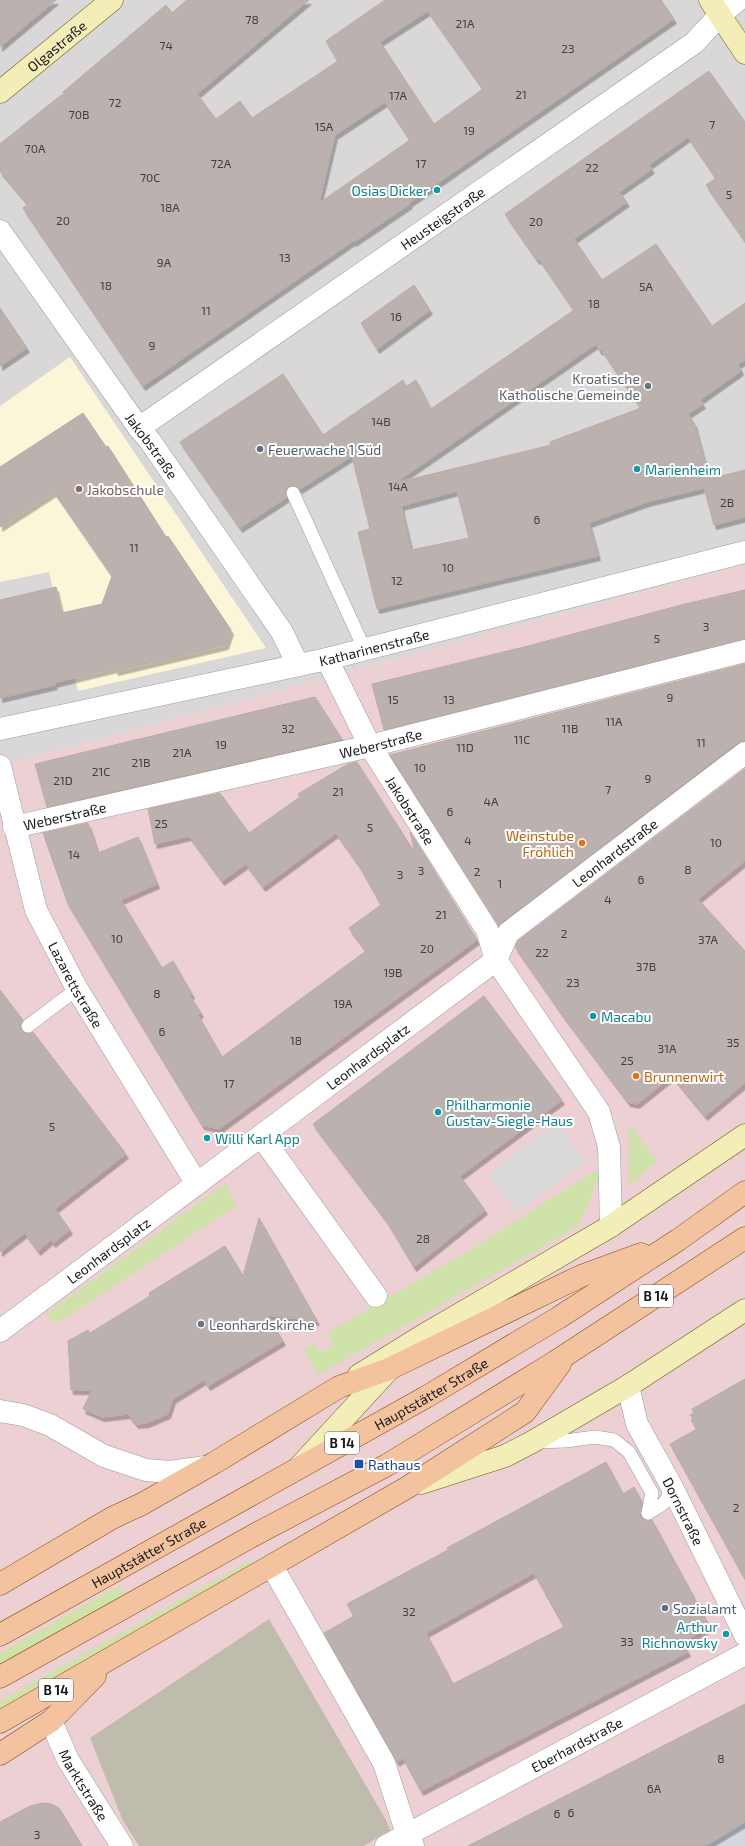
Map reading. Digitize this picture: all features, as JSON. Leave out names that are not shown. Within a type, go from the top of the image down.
[{"type":"main road","name":"Hauptstätter Straße","points":[[0,1635],[426,1396],[558,1318],[678,1240],[745,1192]]},
{"type":"main road","name":"B 14","points":[[0,1677],[254,1535],[387,1465],[566,1355],[745,1238]]},
{"type":"main road","name":"B 14","points":[[0,1584],[112,1518],[142,1504],[208,1467],[339,1387],[389,1369],[581,1276],[678,1240]]},
{"type":"main road","name":"B 14","points":[[0,1722],[408,1487],[525,1412],[566,1355]]},
{"type":"main road","name":"B 14","points":[[0,1754],[51,1721],[113,1658]]},
{"type":"street","name":"Olgastraße","points":[[0,92],[112,0]]},
{"type":"street","name":"Heusteigstraße","points":[[139,428],[694,43],[715,8],[738,0]]},
{"type":"street","points":[[715,8],[745,53]]},
{"type":"street","name":"Jakobstraße","points":[[0,231],[139,428],[150,441],[282,632],[298,664]]},
{"type":"street","name":"Katharinenstraße","points":[[0,729],[327,659],[364,648],[745,552]]},
{"type":"street","name":"Weberstraße","points":[[14,827],[370,746],[745,651]]},
{"type":"street","name":"Jakobstraße","points":[[327,659],[370,746],[487,930],[496,960]]},
{"type":"street","name":"Leonhardstraße","points":[[496,960],[508,933],[745,753]]},
{"type":"street","name":"Lazarettstraße","points":[[0,766],[14,827],[36,910],[77,989],[197,1184]]},
{"type":"street","points":[[496,960],[598,1112],[609,1147],[611,1226]]},
{"type":"street","name":"Leonhardsplatz","points":[[0,1331],[496,960]]},
{"type":"street","points":[[339,1387],[422,1336],[611,1226],[745,1135]]},
{"type":"street","points":[[261,1136],[376,1296]]},
{"type":"street","points":[[408,1487],[505,1456],[532,1442],[628,1386],[745,1310]]},
{"type":"street","points":[[298,1468],[389,1369],[422,1336]]},
{"type":"street","name":"Dornstraße","points":[[628,1386],[636,1424],[671,1485],[745,1635]]},
{"type":"street","points":[[0,1411],[23,1415],[50,1425],[104,1456],[146,1470],[170,1472],[208,1467]]},
{"type":"street","points":[[272,1566],[384,1763],[410,1840]]},
{"type":"street","name":"Eberhardstraße","points":[[386,1846],[410,1840],[745,1654]]},
{"type":"street","name":"Marktstraße","points":[[51,1721],[68,1760],[122,1846]]},
{"type":"lane","points":[[293,494],[364,648]]},
{"type":"lane","points":[[28,1026],[77,989]]},
{"type":"lane","points":[[532,1442],[565,1442],[595,1436],[614,1440],[629,1452],[652,1493],[648,1513],[660,1507],[668,1499],[671,1485]]},
{"type":"shaded area","points":[[0,0],[745,0],[745,564],[0,766]]},
{"type":"shaded area","name":"Jakobschule","points":[[70,357],[266,648],[78,691],[49,572],[0,582],[0,406]]},
{"type":"shaded area","points":[[745,564],[745,1846],[0,1846],[0,766]]},
{"type":"shaded area","points":[[556,1123],[585,1161],[517,1213],[488,1175]]},
{"type":"shaded area","points":[[269,1619],[386,1820],[390,1830],[364,1846],[139,1846],[123,1821],[90,1738]]},
{"type":"shaded area","points":[[745,1821],[745,1846],[705,1846]]},
{"type":"green space","points":[[629,1124],[657,1160],[629,1186]]},
{"type":"green space","points":[[603,1166],[579,1226],[318,1375],[304,1349],[314,1343],[320,1353],[333,1345],[327,1333],[467,1252]]},
{"type":"green space","points":[[226,1183],[236,1206],[56,1324],[45,1315]]},
{"type":"green space","points":[[251,1560],[255,1567],[0,1711],[0,1701]]},
{"type":"green space","points":[[119,1586],[125,1595],[0,1665],[0,1653]]},
{"type":"building","points":[[0,0],[56,0],[0,47]]},
{"type":"building","points":[[187,0],[309,0],[197,94],[216,119],[240,101],[252,118],[338,61],[326,41],[385,0],[661,0],[674,19],[409,203],[410,204],[354,242],[353,241],[143,386],[23,208],[28,204],[0,171],[0,144],[64,94],[63,92],[166,5],[172,13]],"holes":[[[428,11],[483,89],[434,124],[380,42]],[[385,102],[410,140],[319,203],[335,135]]]},
{"type":"building","points":[[709,71],[745,122],[745,241],[706,185],[716,178],[688,137],[649,165],[652,169],[619,192],[627,202],[574,239],[602,280],[656,244],[712,326],[745,303],[745,360],[738,364],[741,371],[700,400],[703,404],[688,414],[694,423],[709,479],[745,470],[745,517],[714,525],[704,488],[647,502],[589,523],[598,556],[377,609],[358,532],[370,529],[352,456],[300,489],[294,485],[289,486],[285,492],[286,498],[240,528],[180,442],[283,374],[323,435],[403,380],[406,387],[416,380],[431,409],[574,310],[539,259],[537,260],[505,214]],"holes":[[[596,344],[600,351],[601,349],[641,408],[550,442],[551,445],[395,483]],[[457,491],[469,538],[411,550],[401,506]]]},
{"type":"building","points":[[414,285],[430,310],[377,349],[361,323]]},
{"type":"building","points":[[0,308],[27,348],[0,366]]},
{"type":"building","points":[[83,413],[106,447],[108,446],[166,537],[168,536],[231,630],[226,645],[116,671],[115,668],[54,683],[55,685],[0,698],[0,600],[56,587],[62,613],[102,604],[112,576],[54,492],[0,527],[0,467]]},
{"type":"building","points":[[745,590],[745,639],[384,730],[372,684],[528,646],[681,605]]},
{"type":"building","points":[[745,664],[745,741],[737,743],[499,925],[390,755]]},
{"type":"building","points":[[315,697],[342,739],[47,807],[35,764]]},
{"type":"building","points":[[357,762],[415,853],[410,832],[477,940],[219,1129],[202,1125],[68,904],[43,833],[88,823],[98,853],[138,837],[157,884],[121,900],[162,968],[173,961],[192,994],[190,996],[201,1013],[198,1015],[222,1057],[366,951],[349,928],[381,905],[360,867],[336,833],[263,887],[246,864],[222,881],[189,836],[155,844],[148,809],[220,793],[249,833],[300,797],[298,794],[348,764]]},
{"type":"building","points":[[745,769],[745,861],[698,899],[745,951],[745,1083],[705,1116],[672,1076],[637,1104],[628,1102],[564,1017],[515,947],[518,941]]},
{"type":"building","points":[[0,990],[23,1020],[20,1027],[22,1031],[29,1034],[33,1032],[126,1154],[55,1209],[70,1230],[53,1243],[51,1240],[38,1251],[25,1233],[0,1252]]},
{"type":"building","name":"Philharmonie Gustav-Siegle-Haus","points":[[484,996],[562,1100],[460,1176],[485,1210],[414,1267],[386,1220],[313,1124]]},
{"type":"building","name":"Leonhardskirche","points":[[259,1218],[317,1321],[267,1315],[283,1341],[208,1386],[204,1380],[173,1399],[168,1414],[147,1423],[136,1424],[128,1414],[102,1417],[83,1409],[92,1390],[71,1390],[68,1341],[88,1330],[90,1333],[150,1296],[149,1293],[225,1246],[243,1276]]},
{"type":"building","points":[[745,1379],[745,1579],[670,1444],[697,1429],[691,1420],[693,1419],[690,1415],[694,1413],[692,1409]]},
{"type":"building","points":[[606,1462],[623,1494],[634,1487],[642,1502],[641,1517],[646,1521],[652,1520],[710,1627],[682,1642],[688,1652],[421,1791],[403,1758],[397,1762],[324,1633],[354,1616],[347,1604],[448,1550],[447,1548]],"holes":[[[534,1573],[564,1627],[453,1684],[426,1633]]]},
{"type":"building","points":[[745,1704],[745,1822],[705,1846],[468,1846]]},
{"type":"building","points":[[43,1803],[51,1804],[59,1808],[82,1846],[0,1846],[0,1822],[30,1806]]},
{"type":"place","name":"Osias Dicker","points":[[437,190]]},
{"type":"place","name":"Kroatische Katholische Gemeinde","points":[[648,386]]},
{"type":"place","name":"Feuerwache 1 Süd","points":[[260,449]]},
{"type":"place","name":"Marienheim","points":[[637,469]]},
{"type":"place","name":"Jakobschule","points":[[79,489]]},
{"type":"place","name":"Weinstube Fröhlich","points":[[582,843]]},
{"type":"place","name":"Macabu","points":[[593,1016]]},
{"type":"place","name":"Brunnenwirt","points":[[636,1076]]},
{"type":"place","name":"Philharmonie Gustav-Siegle-Haus","points":[[438,1112]]},
{"type":"place","name":"Willi Karl App","points":[[207,1138]]},
{"type":"place","name":"Leonhardskirche","points":[[201,1324]]},
{"type":"place","name":"Rathaus","points":[[359,1464]]},
{"type":"place","name":"Sozialamt","points":[[665,1608]]},
{"type":"place","name":"Arthur Richnowsky","points":[[726,1634]]}]
